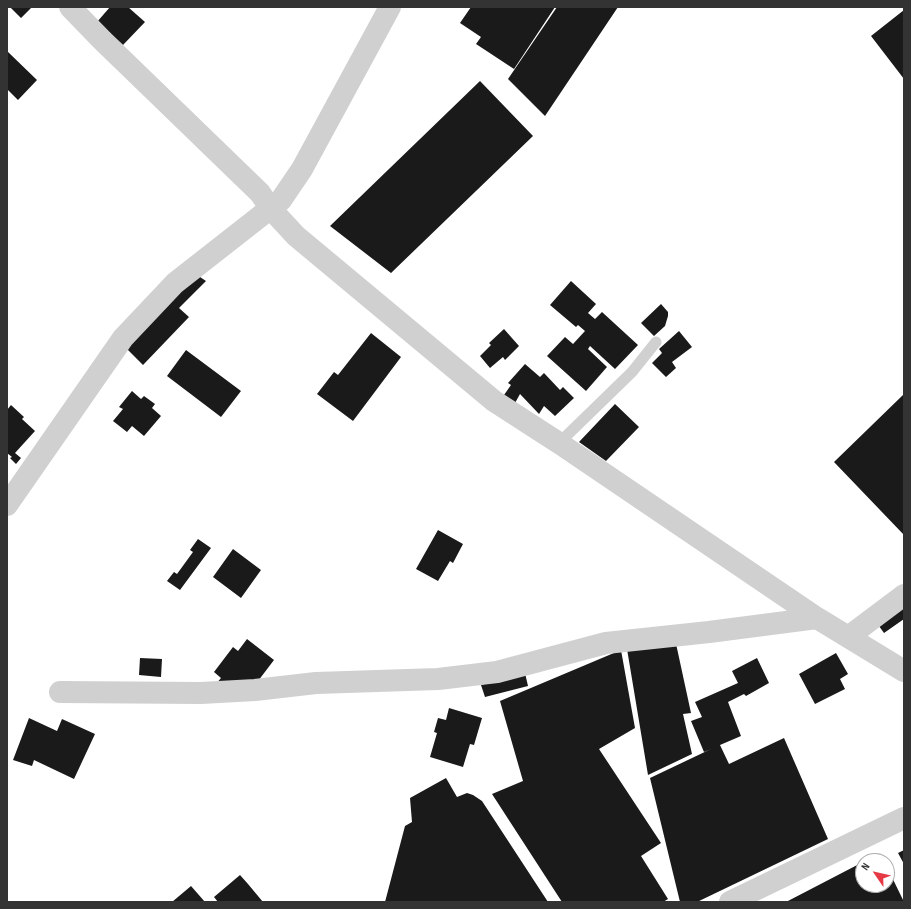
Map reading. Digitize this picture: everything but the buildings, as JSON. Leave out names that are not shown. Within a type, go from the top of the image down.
[{"type":"street","points":[[70,7],[108,46],[260,193],[271,209],[296,236],[488,396],[817,618],[904,671]]},
{"type":"street","points":[[7,505],[123,338],[175,283],[281,200],[302,169],[390,7]]},
{"type":"street","points":[[848,637],[904,595]]},
{"type":"street","points":[[60,692],[201,693],[255,690],[316,683],[438,679],[497,672],[606,643],[817,618]]},
{"type":"street","points":[[730,902],[904,818]]},
{"type":"lane","points":[[559,443],[632,372],[656,342]]}]
